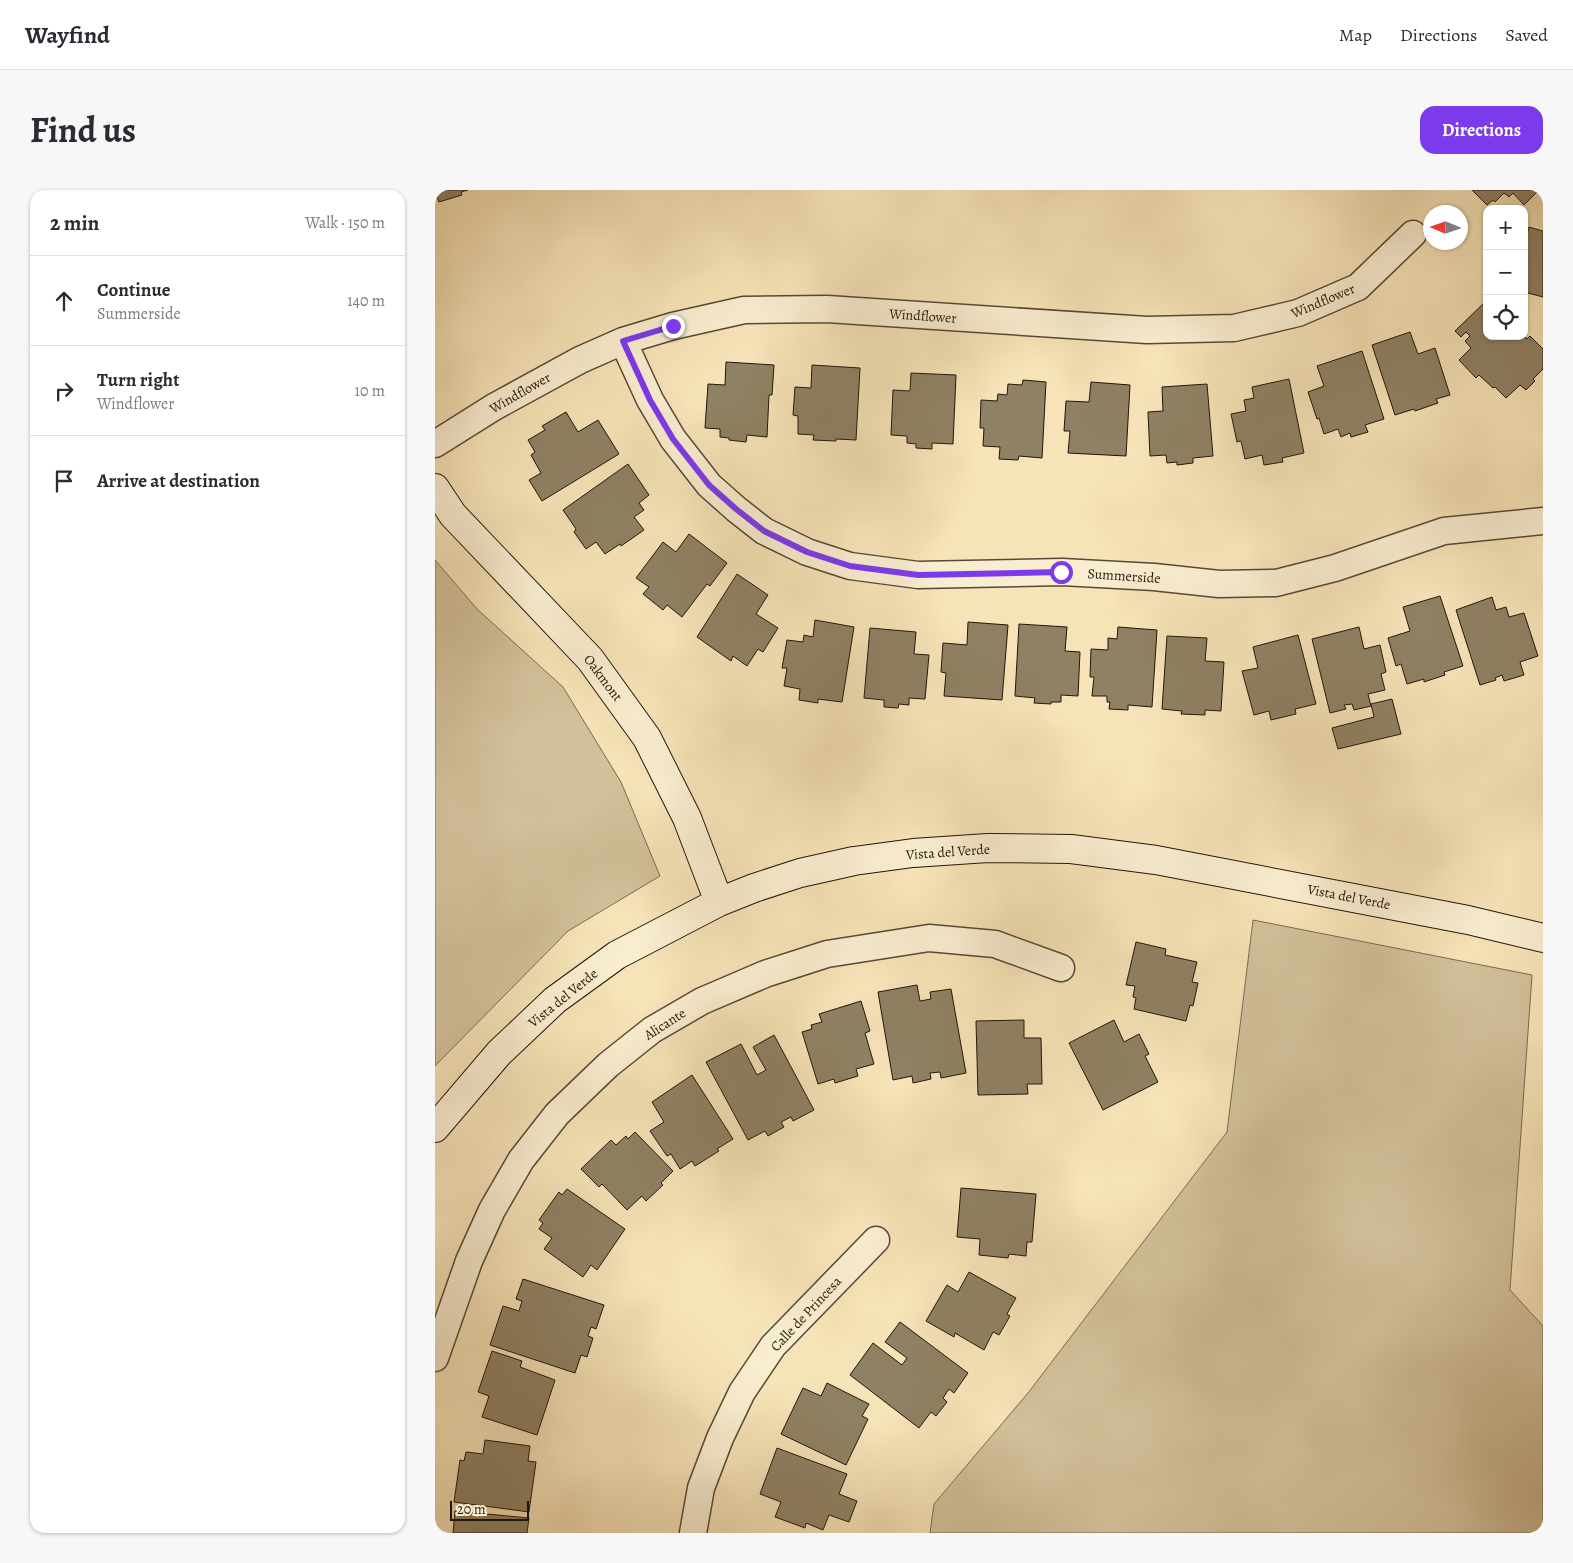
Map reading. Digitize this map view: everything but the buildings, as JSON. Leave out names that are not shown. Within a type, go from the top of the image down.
[{"type":"street","name":"Windflower","points":[[435,444],[494,407],[580,360],[623,341],[673,326],[744,310],[827,309],[1147,330],[1235,328],[1298,313],[1358,287],[1413,234]]},
{"type":"street","name":"Summerside","points":[[623,341],[650,400],[673,439],[709,485],[764,531],[807,552],[850,566],[918,575],[1061,572],[1155,577],[1219,584],[1276,583],[1335,568],[1443,531],[1543,521]]},
{"type":"street","name":"Oakmont","points":[[435,488],[453,515],[590,659],[647,738],[687,818],[719,902]]},
{"type":"street","name":"Vista del Verde","points":[[435,1128],[499,1053],[555,1000],[617,955],[719,902],[754,888],[800,873],[855,861],[913,853],[988,848],[1071,850],[1156,860],[1468,920],[1543,938]]},
{"type":"street","name":"Alicante","points":[[435,1358],[469,1261],[492,1210],[521,1160],[557,1114],[608,1065],[652,1030],[702,1001],[765,974],[827,954],[920,939],[929,938],[995,944],[1061,968]]},
{"type":"street","name":"Calle de Princesa","points":[[693,1533],[701,1488],[720,1438],[742,1392],[773,1346],[875,1240]]},
{"type":"shaded area","points":[[435,560],[477,609],[563,687],[621,782],[660,876],[568,931],[435,1066]]},
{"type":"shaded area","points":[[1253,920],[1532,975],[1510,1290],[1543,1326],[1543,1533],[930,1533],[934,1504],[1028,1393],[1227,1132]]},
{"type":"route","points":[[673,326],[623,341],[650,400],[673,439],[709,485],[764,531],[807,552],[850,566],[918,575],[1061,572]]}]
